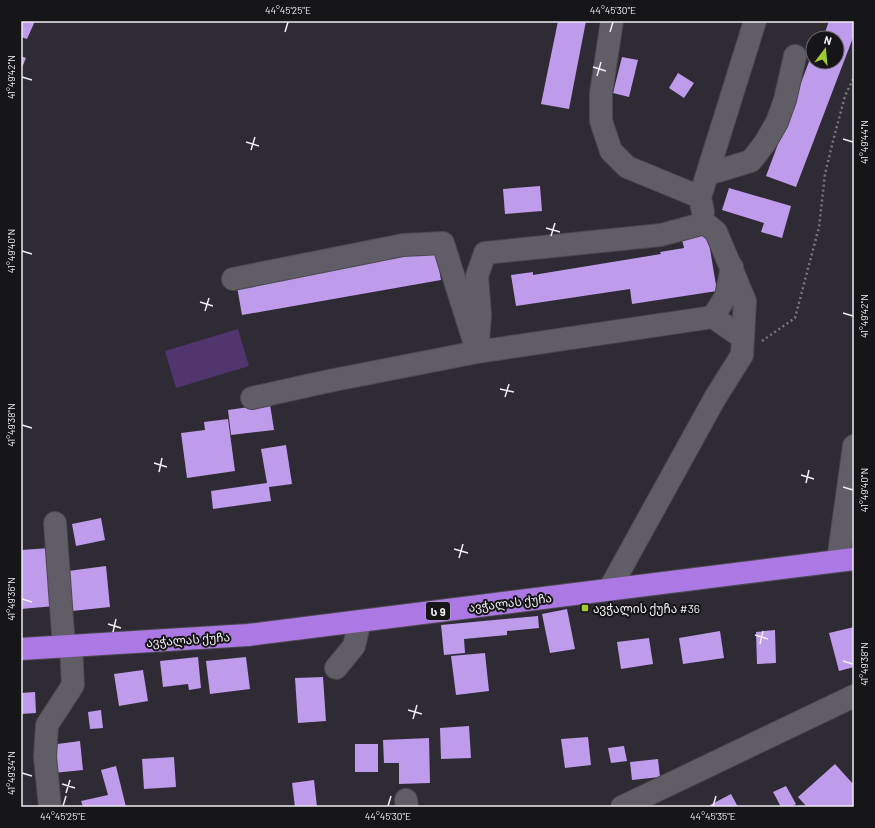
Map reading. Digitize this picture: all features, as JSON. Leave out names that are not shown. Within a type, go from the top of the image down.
[{"type":"highway","name":"ავჭალას ქუჩა","points":[[21,649],[248,635],[846,560]]},
{"type":"street","points":[[612,21],[601,93],[601,121],[611,151],[627,168],[700,197]]},
{"type":"street","points":[[609,590],[742,347],[745,301],[716,232],[705,223],[700,197],[755,21]]},
{"type":"street","points":[[708,174],[751,161],[777,122],[785,100],[795,56]]},
{"type":"street","points":[[477,352],[480,315],[477,276],[485,253],[661,234],[705,223]]},
{"type":"street","points":[[233,279],[403,245],[443,243],[477,352]]},
{"type":"street","points":[[252,398],[329,381],[477,352],[713,317],[726,296],[732,267]]},
{"type":"street","points":[[713,317],[742,347]]},
{"type":"street","points":[[846,560],[854,446]]},
{"type":"street","points":[[50,807],[45,756],[47,725],[73,685],[67,646],[54,523]]},
{"type":"street","points":[[336,668],[354,646],[360,621]]},
{"type":"street","points":[[622,807],[854,696]]},
{"type":"path","points":[[742,347],[795,318],[819,227],[825,174],[833,141],[845,96],[854,77]]},
{"type":"shaded area","points":[[238,329],[249,366],[176,388],[165,351]]},
{"type":"building","points":[[21,21],[35,21],[27,39],[21,37]]},
{"type":"building","points":[[558,21],[586,21],[569,109],[541,104]]},
{"type":"building","points":[[829,21],[854,21],[854,35],[845,59],[845,30],[826,30]]},
{"type":"building","points":[[21,56],[26,58],[21,70]]},
{"type":"building","points":[[622,57],[638,60],[629,97],[613,93]]},
{"type":"building","points":[[806,70],[841,70],[796,187],[766,176]]},
{"type":"building","points":[[678,73],[694,83],[684,98],[669,88]]},
{"type":"building","points":[[540,186],[542,211],[505,214],[503,189]]},
{"type":"building","points":[[729,188],[791,206],[782,238],[761,232],[764,223],[722,210]]},
{"type":"building","points":[[707,231],[717,291],[632,304],[630,289],[516,306],[511,275],[533,272],[533,275],[661,254],[660,252],[684,248],[681,235]]},
{"type":"building","points":[[435,246],[441,280],[242,315],[236,281]]},
{"type":"building","points":[[270,404],[274,430],[231,435],[228,410]]},
{"type":"building","points":[[228,419],[235,471],[187,478],[181,433],[205,430],[204,422]]},
{"type":"building","points":[[286,445],[292,484],[269,487],[271,501],[213,509],[211,491],[267,483],[261,449]]},
{"type":"building","points":[[101,518],[105,540],[76,546],[72,524]]},
{"type":"building","points":[[50,548],[55,606],[21,609],[21,550]]},
{"type":"building","points":[[106,566],[110,607],[72,611],[68,571]]},
{"type":"building","points":[[567,609],[575,649],[550,653],[542,614]]},
{"type":"building","points":[[538,616],[539,628],[507,631],[507,635],[464,639],[465,653],[444,655],[441,625]]},
{"type":"building","points":[[854,627],[854,667],[839,671],[829,633]]},
{"type":"building","points":[[775,630],[776,663],[757,664],[756,632]]},
{"type":"building","points":[[720,631],[724,658],[683,664],[679,638]]},
{"type":"building","points":[[649,638],[653,664],[621,669],[617,642]]},
{"type":"building","points":[[485,653],[489,691],[456,695],[451,656]]},
{"type":"building","points":[[198,657],[201,688],[189,690],[188,684],[163,687],[160,661]]},
{"type":"building","points":[[246,657],[250,689],[210,694],[206,661]]},
{"type":"building","points":[[143,670],[148,701],[119,706],[114,674]]},
{"type":"building","points":[[323,677],[326,721],[298,723],[295,678]]},
{"type":"building","points":[[35,692],[36,713],[21,714],[21,693]]},
{"type":"building","points":[[101,710],[103,728],[90,729],[88,712]]},
{"type":"building","points":[[469,726],[471,758],[441,759],[440,728]]},
{"type":"building","points":[[588,737],[591,765],[565,768],[561,739]]},
{"type":"building","points":[[429,738],[430,783],[399,784],[399,763],[384,763],[383,740]]},
{"type":"building","points":[[80,741],[83,770],[53,773],[50,745]]},
{"type":"building","points":[[355,744],[378,744],[378,772],[355,772]]},
{"type":"building","points":[[624,746],[627,761],[611,763],[608,748]]},
{"type":"building","points":[[174,757],[176,787],[144,789],[142,759]]},
{"type":"building","points":[[658,759],[660,777],[632,780],[630,762]]},
{"type":"building","points":[[835,764],[854,785],[854,807],[807,807],[798,797]]},
{"type":"building","points":[[116,766],[126,807],[83,807],[81,801],[108,795],[101,770]]},
{"type":"building","points":[[314,780],[317,807],[295,807],[292,783]]},
{"type":"building","points":[[786,786],[796,804],[791,807],[781,807],[773,792]]},
{"type":"building","points":[[731,794],[738,807],[711,807],[710,805]]},
{"type":"place","name":"ავჭალის ქუჩა #36","points":[[585,608]]}]
